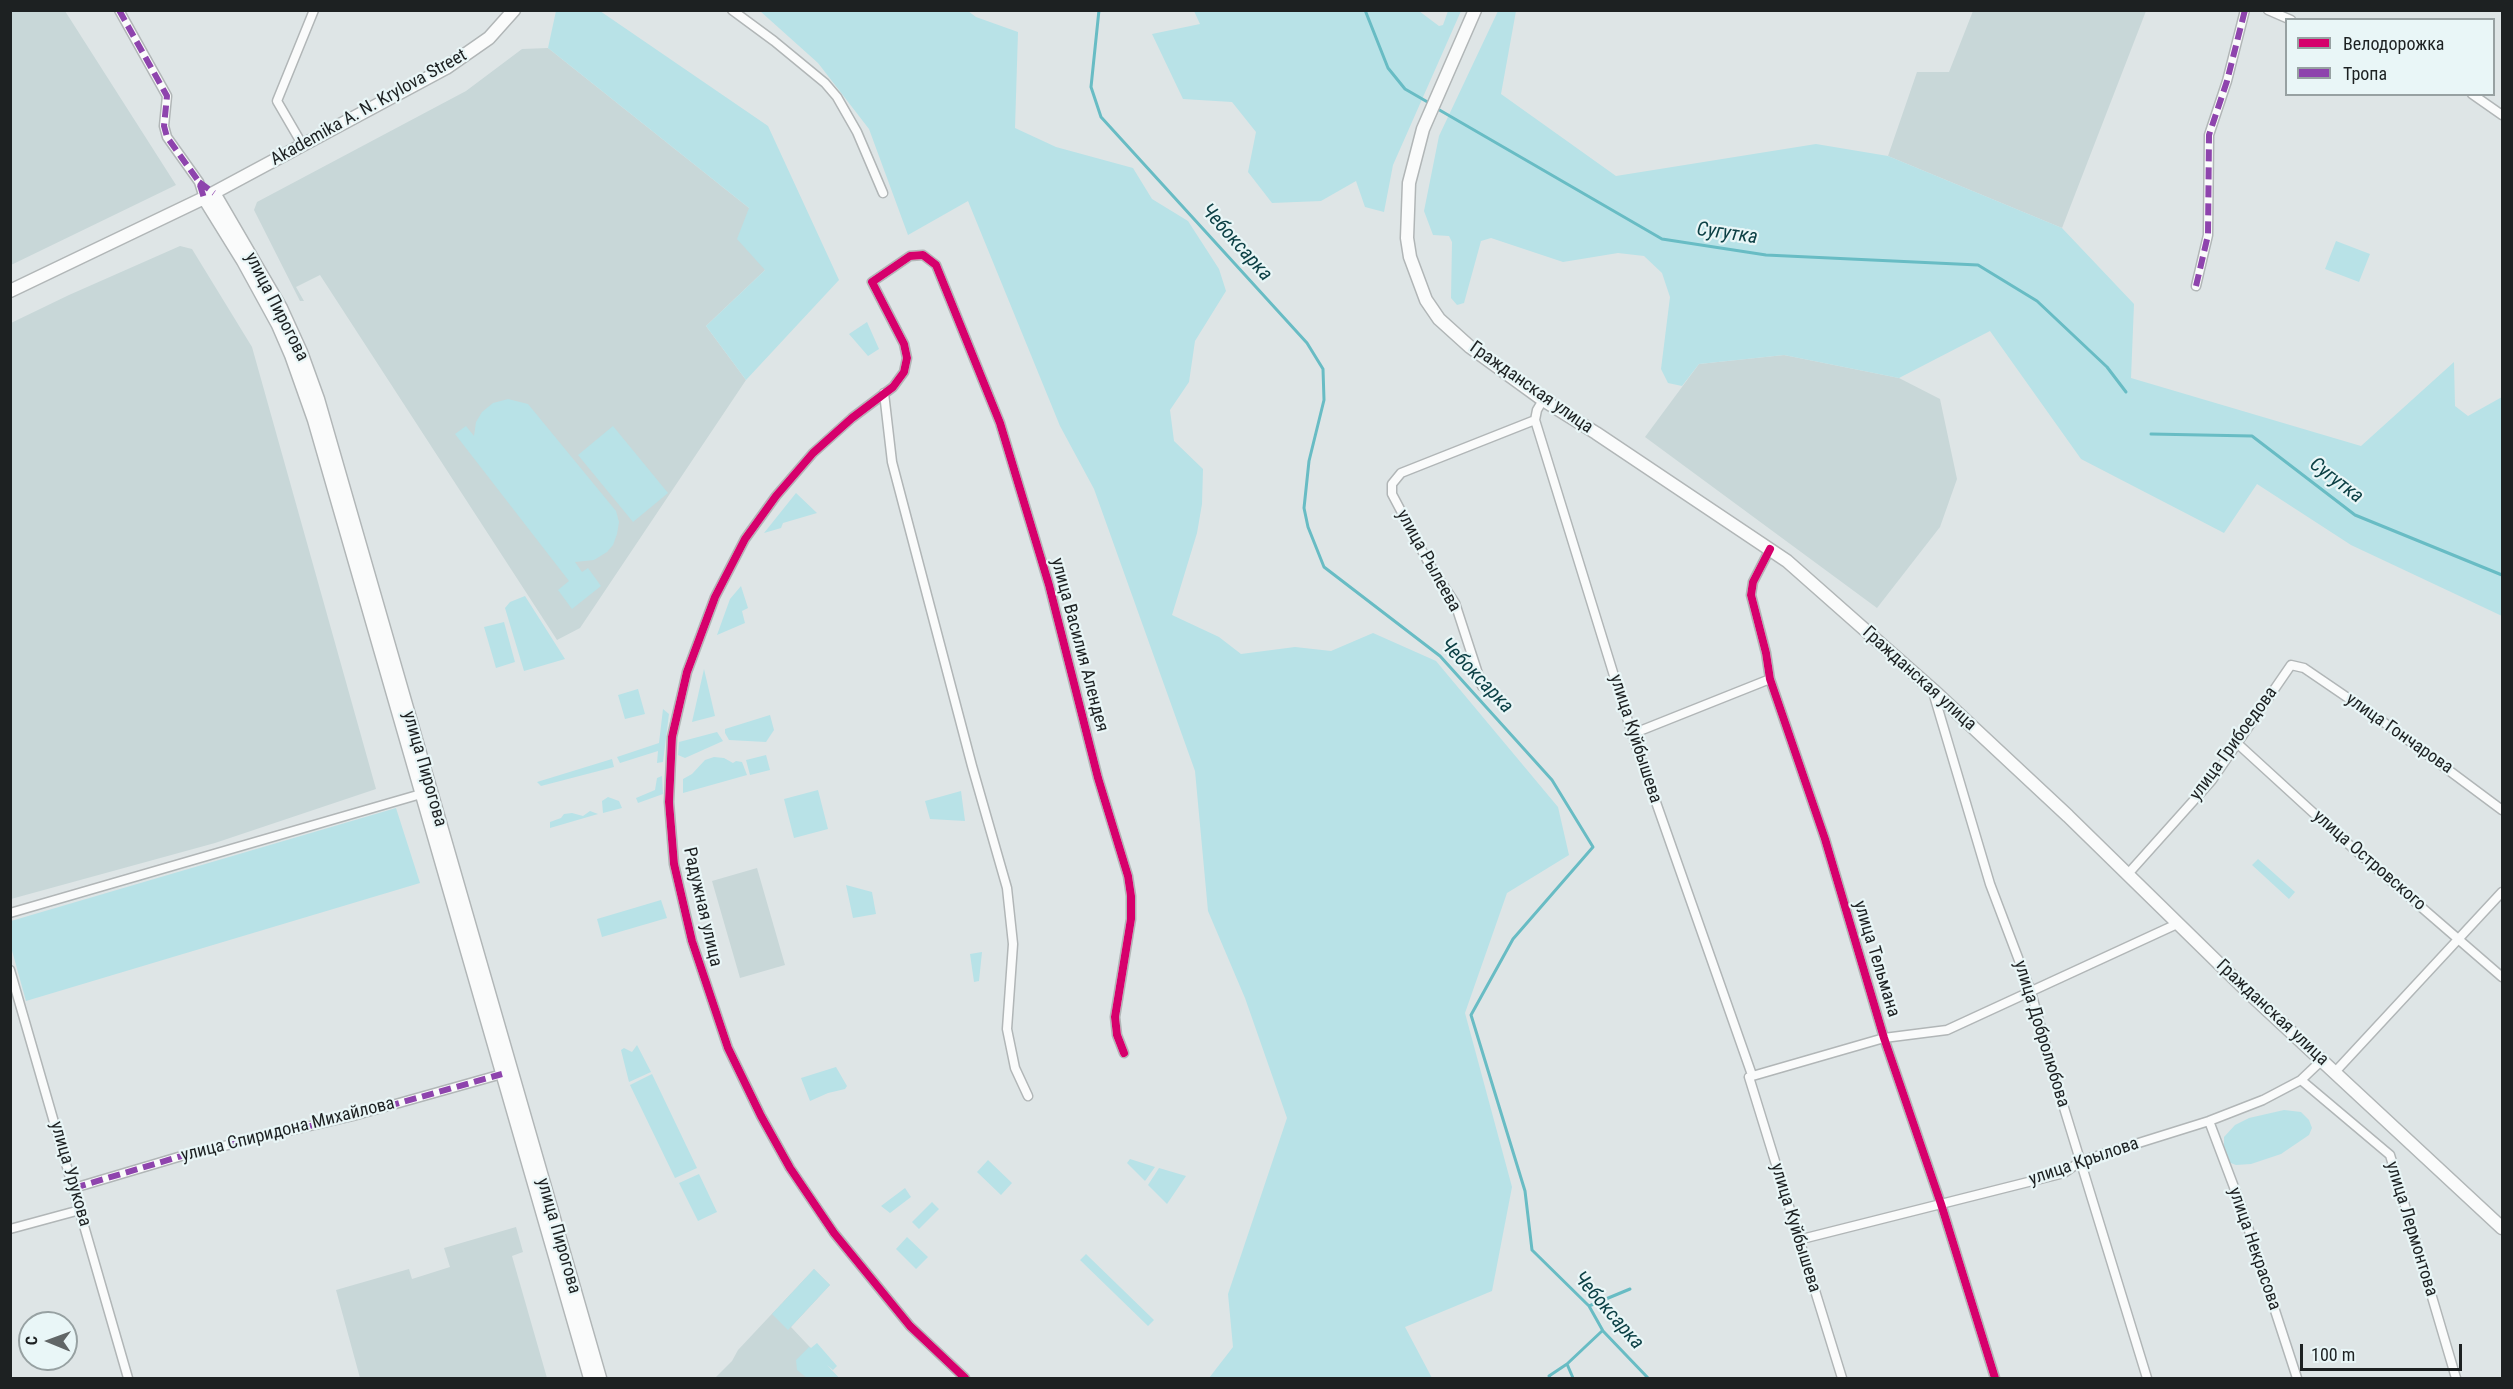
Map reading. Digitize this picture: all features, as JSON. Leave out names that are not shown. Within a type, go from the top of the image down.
[{"type":"main road","name":"Akademika A. N. Krylova Street","points":[[10,291],[209,195],[468,54],[489,38],[514,10]]},
{"type":"main road","name":"Гражданская улица","points":[[1475,10],[1424,129],[1411,174],[1407,210],[1410,257],[1421,290],[1439,319],[1452,332],[1544,400],[1770,549],[1829,597],[2068,816],[2177,924],[2502,1228]]},
{"type":"main road","name":"улица Пирогова","points":[[209,195],[278,325],[332,466],[545,1207],[600,1378]]},
{"type":"main road","name":"улица Пирогова","points":[[550,1224],[590,1378]]},
{"type":"street","name":"улица Пирогова","points":[[119,10],[167,96],[164,126],[167,137],[209,195]]},
{"type":"street","points":[[302,144],[277,101],[314,10]]},
{"type":"street","points":[[732,10],[825,83],[837,97],[857,132],[883,193]]},
{"type":"street","points":[[2196,286],[2208,235],[2209,135],[2227,81],[2245,10]]},
{"type":"street","points":[[2268,10],[2286,18]]},
{"type":"street","points":[[2475,96],[2502,115]]},
{"type":"street","name":"Радужная улица","points":[[929,258],[923,255],[910,256],[872,282],[904,344],[907,358],[899,380],[834,433],[796,472],[745,539],[715,597],[687,672],[675,718],[670,765],[670,822],[677,881],[703,978],[728,1048],[761,1116],[790,1168],[834,1233],[910,1326],[965,1378]]},
{"type":"street","name":"улица Василия Алендея","points":[[929,258],[936,265],[1000,423],[1049,585],[1098,778],[1128,876],[1131,919],[1115,1017],[1117,1035],[1124,1053]]},
{"type":"street","points":[[884,393],[892,462],[972,766],[1008,888],[1013,929],[1008,1035],[1015,1068],[1028,1096]]},
{"type":"street","points":[[1535,420],[1537,410],[1544,400]]},
{"type":"street","name":"улица Рылеева","points":[[1482,686],[1455,603],[1418,543],[1392,494],[1392,484],[1401,473],[1535,420]]},
{"type":"street","name":"улица Куйбышева","points":[[1535,420],[1632,734],[1751,1076],[1798,1240],[1842,1378]]},
{"type":"street","name":"улица Тельмана","points":[[1770,549],[1750,595],[1766,653],[1770,680],[1825,839],[1884,1038],[1941,1204],[1995,1378]]},
{"type":"street","name":"улица Грибоедова","points":[[2127,875],[2212,780],[2291,665]]},
{"type":"street","name":"улица Гончарова","points":[[2291,665],[2304,668],[2382,721],[2470,784],[2502,810]]},
{"type":"street","points":[[1632,734],[1770,680]]},
{"type":"street","name":"улица Добролюбова","points":[[1933,690],[1990,884],[2031,992],[2147,1378]]},
{"type":"street","name":"улица Островского","points":[[2238,744],[2331,829],[2502,976]]},
{"type":"street","points":[[10,913],[426,793]]},
{"type":"street","points":[[2335,1072],[2460,940],[2502,892]]},
{"type":"street","points":[[1751,1076],[1884,1038],[1947,1030],[2177,924]]},
{"type":"street","name":"улица Урукова","points":[[10,970],[128,1378]]},
{"type":"street","name":"улица Крылова","points":[[1798,1240],[2064,1173],[2081,1161],[2209,1121],[2263,1100],[2301,1080],[2322,1060]]},
{"type":"street","name":"улица Спиридона Михайлова","points":[[74,1188],[184,1155],[353,1116],[506,1072]]},
{"type":"street","name":"улица Лермонтова","points":[[2301,1080],[2390,1155],[2456,1378]]},
{"type":"street","name":"улица Некрасова","points":[[2209,1121],[2240,1203],[2297,1378]]},
{"type":"street","points":[[10,1229],[80,1210]]},
{"type":"shaded area","points":[[10,11],[65,11],[176,185],[11,265]]},
{"type":"shaded area","points":[[556,11],[600,11],[768,126],[839,280],[746,380],[706,326],[765,270],[737,239],[749,208],[548,48]]},
{"type":"shaded area","points":[[760,11],[968,11],[976,17],[1018,32],[1015,128],[1056,147],[1133,168],[1152,199],[1188,221],[1219,269],[1226,291],[1195,341],[1189,382],[1170,410],[1174,441],[1203,469],[1202,504],[1197,533],[1172,615],[1219,637],[1241,654],[1295,647],[1331,651],[1373,633],[1436,661],[1558,807],[1569,855],[1507,893],[1465,1013],[1512,1187],[1492,1291],[1405,1327],[1432,1378],[1209,1378],[1233,1347],[1228,1294],[1287,1118],[1245,998],[1208,911],[1195,771],[1094,489],[1060,426],[968,201],[908,235],[869,129],[818,63]]},
{"type":"shaded area","points":[[1194,11],[1419,11],[1439,26],[1443,25],[1448,11],[1461,11],[1393,165],[1384,212],[1365,207],[1356,181],[1321,201],[1272,203],[1248,172],[1256,132],[1232,102],[1183,99],[1152,34],[1200,24]]},
{"type":"shaded area","points":[[1498,11],[1516,11],[1501,94],[1616,176],[1816,144],[1888,156],[2062,228],[2134,304],[2131,378],[2361,446],[2454,362],[2455,406],[2468,416],[2502,397],[2502,616],[2351,545],[2257,484],[2224,533],[2081,459],[1990,331],[1899,378],[1784,355],[1699,364],[1682,386],[1668,383],[1661,369],[1670,297],[1662,273],[1644,256],[1618,253],[1563,262],[1491,238],[1481,241],[1464,303],[1457,305],[1451,298],[1452,242],[1449,236],[1433,235],[1424,211],[1439,136]]},
{"type":"shaded area","points":[[1973,11],[2146,11],[2062,228],[1888,156],[1917,72],[1949,72]]},
{"type":"shaded area","points":[[548,48],[749,208],[765,270],[706,326],[746,380],[580,628],[557,640],[320,275],[296,287],[304,301],[300,301],[254,210],[257,202],[466,91],[522,49]]},
{"type":"shaded area","points":[[2336,241],[2370,254],[2359,282],[2325,269]]},
{"type":"shaded area","points":[[180,246],[192,249],[252,347],[376,789],[215,843],[11,899],[11,323]]},
{"type":"shaded area","points":[[867,322],[879,349],[868,356],[849,334]]},
{"type":"shaded area","points":[[1784,355],[1899,378],[1940,399],[1957,479],[1940,527],[1877,608],[1645,437],[1699,364]]},
{"type":"shaded area","points":[[508,399],[528,404],[616,511],[619,522],[613,545],[594,560],[575,562],[582,572],[588,568],[601,586],[572,609],[558,590],[569,581],[455,434],[466,426],[474,436],[476,422],[482,412],[493,403]]},
{"type":"shaded area","points":[[613,426],[668,493],[633,522],[578,455]]},
{"type":"shaded area","points":[[796,493],[817,513],[783,523],[781,528],[764,533]]},
{"type":"shaded area","points":[[741,586],[748,608],[742,611],[745,623],[717,635],[730,599]]},
{"type":"shaded area","points":[[525,596],[565,659],[524,671],[505,608],[510,602]]},
{"type":"shaded area","points":[[504,622],[515,662],[496,668],[484,627]]},
{"type":"shaded area","points":[[704,669],[715,716],[692,722]]},
{"type":"shaded area","points":[[638,689],[645,714],[625,719],[618,695]]},
{"type":"shaded area","points":[[663,709],[669,714],[663,762],[657,763],[658,751],[620,763],[617,757],[659,743]]},
{"type":"shaded area","points":[[770,715],[774,730],[766,742],[729,740],[725,733],[725,729]]},
{"type":"shaded area","points":[[717,732],[723,741],[685,758],[678,755],[679,742]]},
{"type":"shaded area","points":[[766,755],[770,770],[750,775],[746,760]]},
{"type":"shaded area","points":[[714,757],[724,758],[733,763],[742,762],[747,775],[683,793],[683,779],[692,774],[705,760]]},
{"type":"shaded area","points":[[612,759],[614,767],[541,786],[537,782]]},
{"type":"shaded area","points":[[662,776],[663,794],[638,803],[636,798],[655,790],[657,778]]},
{"type":"shaded area","points":[[818,790],[828,829],[794,838],[784,799]]},
{"type":"shaded area","points":[[961,791],[965,821],[930,819],[925,801]]},
{"type":"shaded area","points":[[608,797],[619,801],[622,808],[603,813],[602,801]]},
{"type":"shaded area","points":[[396,808],[420,883],[26,1001],[11,947],[11,921]]},
{"type":"shaded area","points":[[590,811],[598,814],[550,828],[550,822],[561,818],[564,814],[572,813],[583,816]]},
{"type":"shaded area","points":[[2258,859],[2295,892],[2289,899],[2252,865]]},
{"type":"shaded area","points":[[757,868],[785,965],[740,978],[712,881]]},
{"type":"shaded area","points":[[846,885],[872,892],[876,914],[853,918]]},
{"type":"shaded area","points":[[661,900],[667,918],[602,937],[597,919]]},
{"type":"shaded area","points":[[982,952],[979,981],[974,982],[970,954]]},
{"type":"shaded area","points":[[637,1045],[651,1072],[629,1082],[621,1050],[624,1048],[632,1052]]},
{"type":"shaded area","points":[[836,1067],[847,1086],[845,1089],[810,1101],[801,1078]]},
{"type":"shaded area","points":[[652,1074],[697,1168],[675,1178],[630,1085]]},
{"type":"shaded area","points":[[2284,1110],[2301,1112],[2309,1120],[2312,1128],[2309,1135],[2281,1154],[2251,1164],[2236,1165],[2228,1162],[2224,1152],[2224,1137],[2235,1125],[2249,1118]]},
{"type":"shaded area","points":[[1130,1159],[1155,1167],[1145,1181],[1127,1163]]},
{"type":"shaded area","points":[[988,1160],[1012,1183],[1001,1195],[977,1172]]},
{"type":"shaded area","points":[[1159,1168],[1186,1176],[1167,1204],[1148,1185]]},
{"type":"shaded area","points":[[699,1174],[717,1212],[698,1221],[679,1183]]},
{"type":"shaded area","points":[[905,1188],[911,1197],[890,1213],[881,1206]]},
{"type":"shaded area","points":[[932,1202],[939,1209],[919,1229],[912,1222]]},
{"type":"shaded area","points":[[516,1227],[523,1252],[512,1256],[547,1378],[360,1378],[336,1290],[409,1269],[412,1279],[450,1267],[444,1248]]},
{"type":"shaded area","points":[[907,1237],[928,1257],[916,1269],[896,1249]]},
{"type":"shaded area","points":[[1086,1254],[1154,1320],[1148,1326],[1080,1260]]},
{"type":"shaded area","points":[[814,1269],[830,1285],[791,1327],[839,1378],[715,1378],[732,1361],[738,1350]]},
{"type":"shaded area","points":[[814,1269],[830,1285],[788,1330],[772,1314]]},
{"type":"shaded area","points":[[817,1343],[837,1366],[833,1370],[827,1365],[839,1378],[807,1378],[797,1370],[796,1360],[809,1347]]},
{"type":"waterway","name":"Чебоксарка","points":[[1099,10],[1091,87],[1101,117],[1307,343],[1323,369],[1324,400],[1309,461],[1304,508],[1308,527],[1324,567],[1440,656],[1552,780],[1593,847],[1513,939],[1471,1015],[1525,1191],[1532,1250],[1589,1306],[1603,1331],[1648,1378]]},
{"type":"waterway","name":"Сугутка","points":[[1365,10],[1388,68],[1405,89],[1431,104]]},
{"type":"waterway","name":"Сугутка","points":[[1436,108],[1662,239],[1766,255],[1978,265],[2037,301],[2107,367],[2126,392]]},
{"type":"waterway","name":"Сугутка","points":[[2151,434],[2252,436],[2355,515],[2502,575]]},
{"type":"waterway","points":[[1589,1306],[1630,1289]]},
{"type":"waterway","points":[[1573,1378],[1567,1364],[1602,1331]]},
{"type":"waterway","points":[[1550,1378],[1549,1376],[1567,1364]]},
{"type":"marked path","points":[[119,10],[167,96],[164,126],[167,137],[199,182],[204,198]]},
{"type":"marked path","points":[[2196,286],[2208,235],[2209,135],[2227,81],[2245,10]]},
{"type":"marked path","points":[[199,182],[214,193]]},
{"type":"marked path","points":[[74,1188],[185,1155],[353,1116],[502,1074]]},
{"type":"cycle path","points":[[965,1378],[910,1326],[834,1233],[790,1168],[761,1116],[728,1048],[692,941],[674,864],[669,802],[672,737],[687,672],[715,597],[745,539],[776,496],[813,453],[852,418],[893,387],[904,372],[907,358],[904,344],[872,282],[910,256],[923,255],[936,265],[1000,423],[1049,585],[1098,778],[1128,876],[1131,919],[1115,1017],[1117,1035],[1124,1053]]},
{"type":"cycle path","points":[[1770,549],[1753,582],[1751,595],[1766,653],[1770,679],[1825,839],[1884,1038],[1941,1204],[1995,1378]]}]
